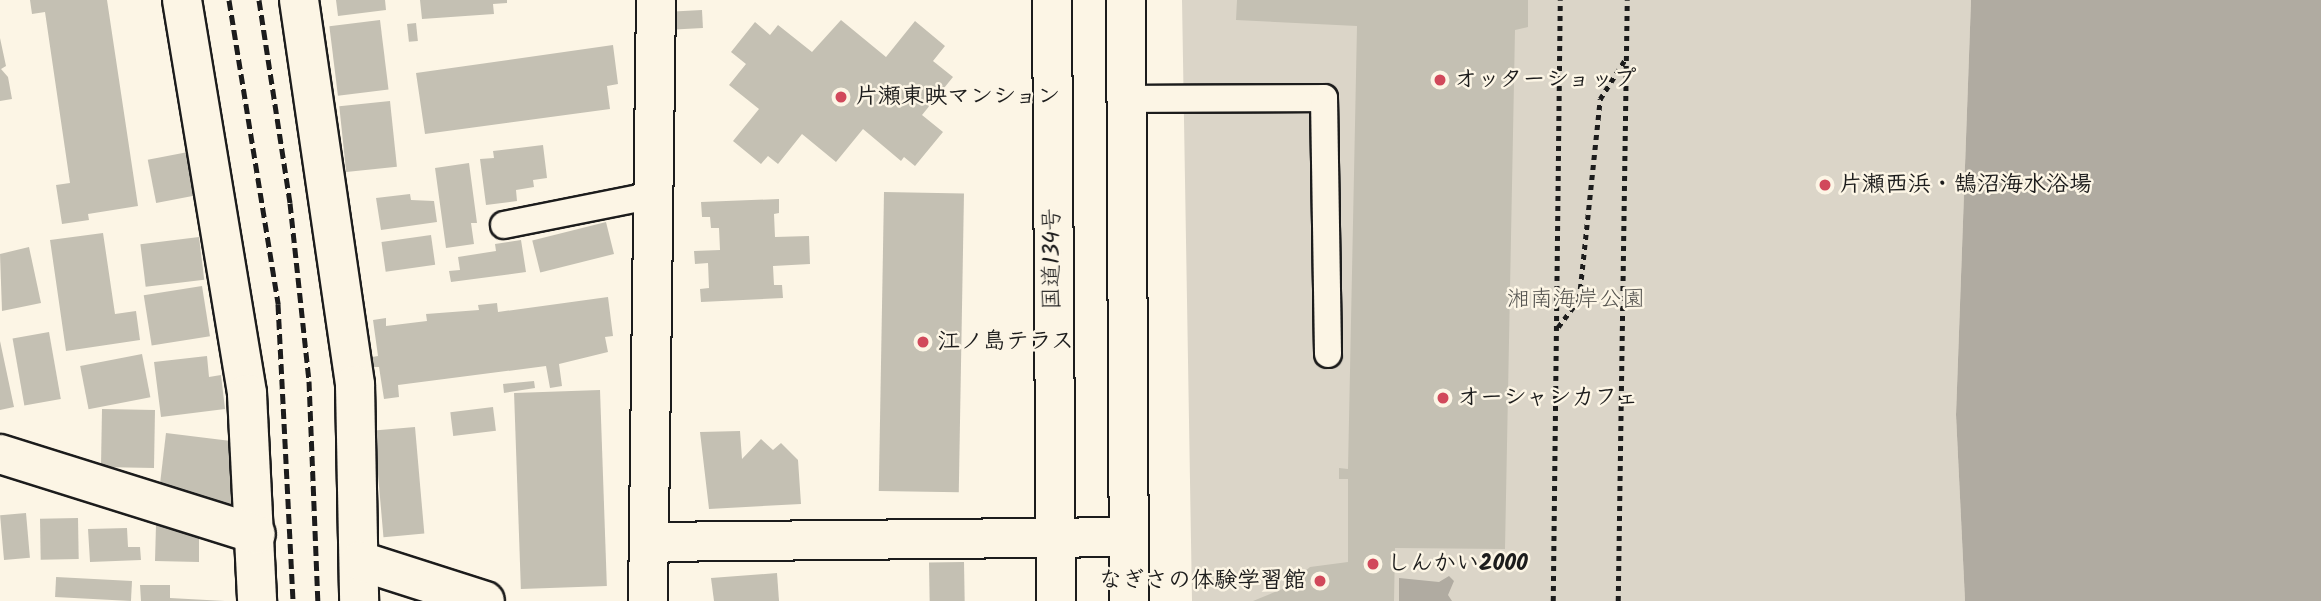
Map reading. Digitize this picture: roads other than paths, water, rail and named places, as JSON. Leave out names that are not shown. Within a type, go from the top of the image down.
[{"type":"main road","points":[[182,0],[247,394],[256,534],[257,601]]},
{"type":"main road","points":[[299,0],[355,385],[359,601]]},
{"type":"main road","points":[[648,601],[656,0]]},
{"type":"main road","name":"国道134号","points":[[1052,0],[1056,601]]},
{"type":"main road","points":[[1126,0],[1129,601]]},
{"type":"main road","points":[[0,454],[256,534]]},
{"type":"main road","points":[[650,542],[1128,537]]},
{"type":"main road","points":[[359,561],[485,601]]},
{"type":"lane","points":[[1126,99],[1324,97],[1328,354]]},
{"type":"lane","points":[[504,225],[654,195]]},
{"type":"railway","points":[[229,0],[278,304],[293,601]]},
{"type":"railway","points":[[259,0],[290,203],[309,381],[318,601]]},
{"type":"place","name":"オッターショップ","points":[[1440,80]]},
{"type":"place","name":"片瀬東映マンション","points":[[841,97]]},
{"type":"place","name":"片瀬西浜・鵠沼海水浴場","points":[[1825,185]]},
{"type":"place","name":"江ノ島テラス","points":[[923,342]]},
{"type":"place","name":"オーシャンカフェ","points":[[1443,398]]},
{"type":"place","name":"しんかい2000","points":[[1373,564]]},
{"type":"place","name":"なぎさの体験学習館","points":[[1320,581]]},
{"type":"park label","name":"湘南海岸公園","points":[[1576,300]]}]
